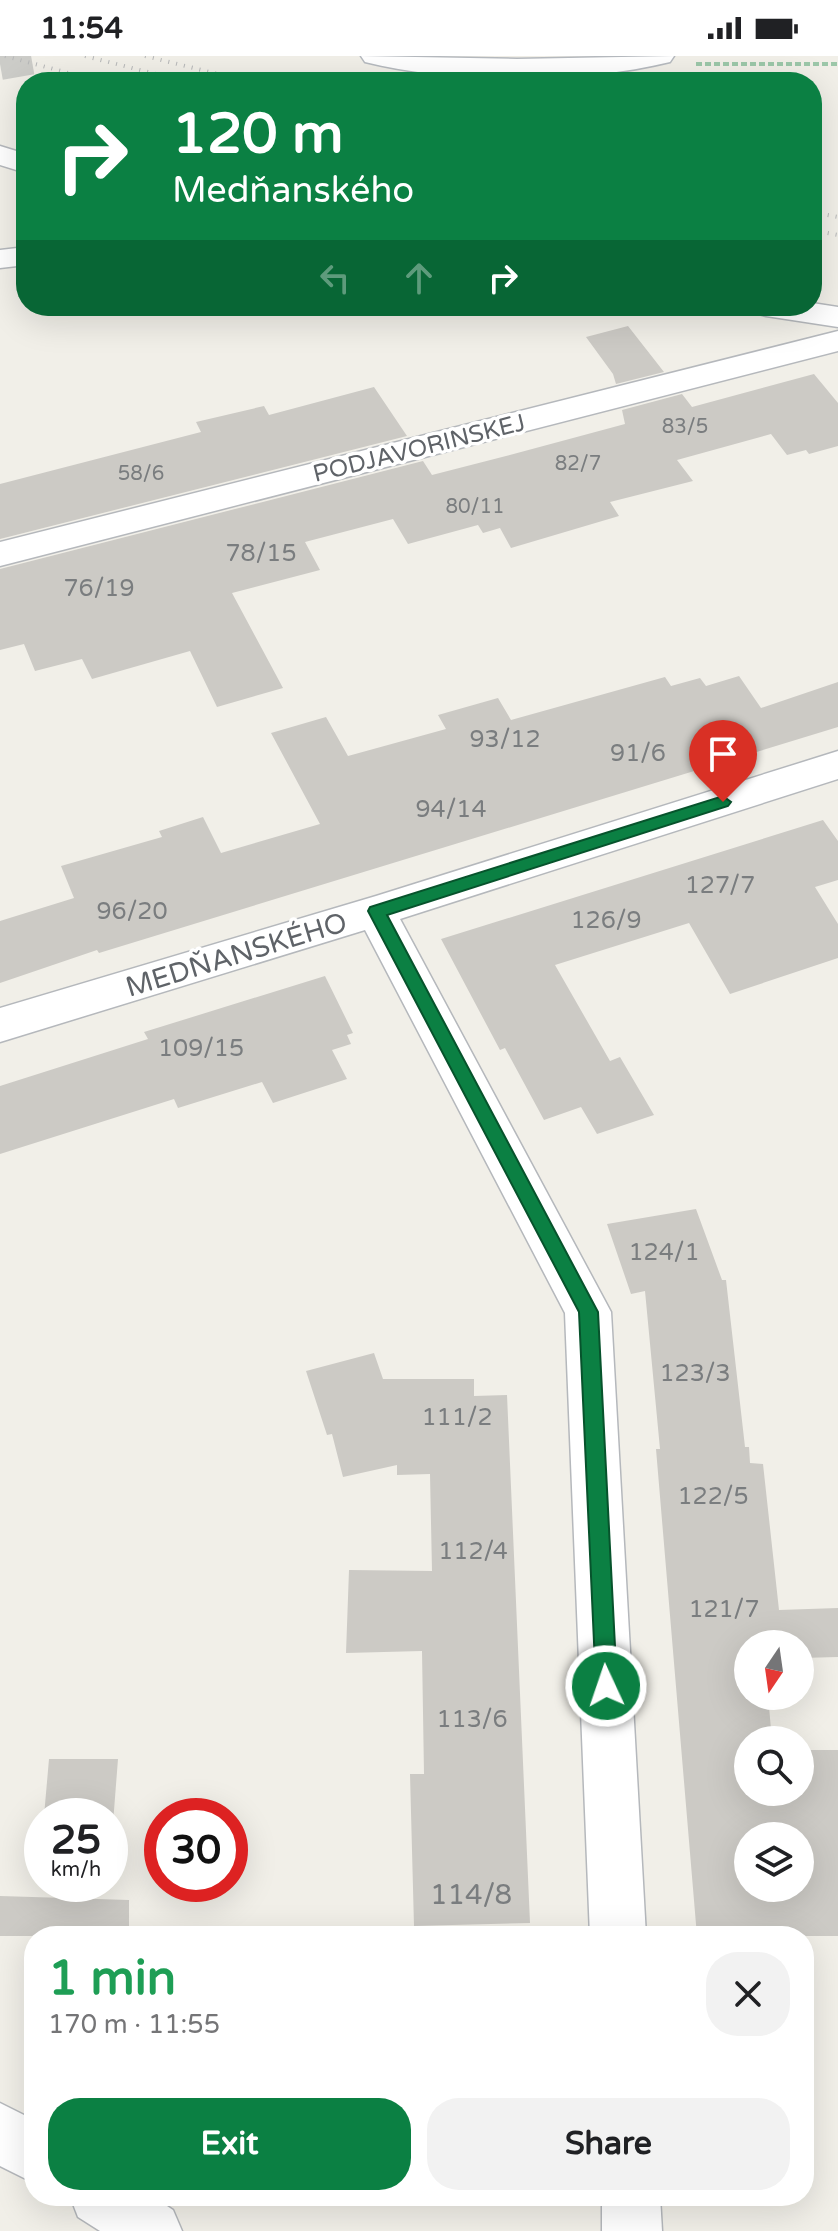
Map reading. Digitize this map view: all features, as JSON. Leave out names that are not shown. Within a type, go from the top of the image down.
[{"type":"street","points":[[375,56],[461,67],[672,60]]},
{"type":"street","points":[[560,64],[592,56]]},
{"type":"street","name":"PODJAVORINSKEJ","points":[[0,554],[838,341]]},
{"type":"street","name":"MEDŇANSKÉHO","points":[[0,1025],[376,911],[838,765]]},
{"type":"street","points":[[376,911],[588,1312],[618,1926]]},
{"type":"street","points":[[0,2132],[24,2148]]},
{"type":"street","points":[[114,2206],[152,2231]]},
{"type":"street","points":[[631,2206],[632,2231]]},
{"type":"path","points":[[672,60],[838,64]]},
{"type":"building","points":[[628,326],[664,372],[616,384],[613,374],[586,337]]},
{"type":"building","points":[[814,374],[838,403],[838,446],[809,454],[806,450],[787,455],[771,434],[677,460],[693,481],[610,502],[619,516],[511,548],[500,528],[483,533],[478,525],[408,544],[393,519],[305,542],[320,570],[232,593],[283,688],[217,707],[190,651],[92,679],[82,659],[35,671],[24,644],[0,650],[0,569],[423,461],[432,475],[625,424],[622,410],[682,394],[692,407]]},
{"type":"building","points":[[374,387],[407,436],[0,539],[0,484],[201,432],[196,422],[264,406],[269,415]]},
{"type":"building","points":[[739,676],[761,708],[838,682],[838,727],[99,953],[97,950],[0,983],[0,921],[74,898],[61,866],[162,837],[159,831],[203,817],[221,853],[320,824],[271,733],[326,717],[348,756],[446,729],[438,715],[498,698],[511,720],[665,677],[671,686],[700,678],[706,686]]},
{"type":"building","points":[[823,820],[838,841],[838,880],[815,887],[838,924],[838,958],[730,994],[689,923],[555,965],[610,1061],[620,1057],[654,1115],[597,1134],[581,1107],[544,1120],[505,1048],[500,1050],[441,939]]},
{"type":"building","points":[[325,976],[353,1033],[347,1035],[351,1044],[332,1050],[347,1079],[273,1103],[262,1082],[178,1108],[174,1099],[0,1154],[0,1086],[148,1039],[144,1032]]},
{"type":"building","points":[[696,1209],[722,1280],[726,1280],[745,1447],[749,1447],[750,1463],[763,1464],[779,1610],[838,1608],[838,1657],[814,1658],[814,1630],[734,1630],[734,1710],[769,1710],[771,1726],[734,1726],[734,1806],[814,1806],[814,1750],[838,1750],[838,1936],[814,1936],[814,1926],[696,1926],[645,1291],[631,1294],[607,1224]]},
{"type":"building","points":[[374,1353],[383,1379],[474,1379],[474,1396],[507,1395],[530,1923],[414,1926],[410,1774],[424,1774],[422,1651],[346,1653],[349,1570],[432,1571],[430,1474],[397,1475],[397,1465],[343,1477],[332,1434],[327,1435],[306,1371]]},
{"type":"building","points":[[49,1759],[118,1759],[115,1798],[46,1798]]},
{"type":"building","points":[[0,1896],[24,1897],[24,1902],[129,1900],[129,1926],[24,1926],[24,1936],[0,1936]]},
{"type":"tunnel","points":[[0,64],[45,56]]},
{"type":"railway","points":[[5,56],[65,72]]},
{"type":"railway","points":[[85,56],[148,72]]},
{"type":"railway","points":[[145,56],[210,72]]},
{"type":"railway","points":[[822,214],[838,217]]},
{"type":"railway","points":[[822,232],[838,235]]},
{"type":"route","points":[[606,1686],[588,1312],[376,911],[723,802]]}]
